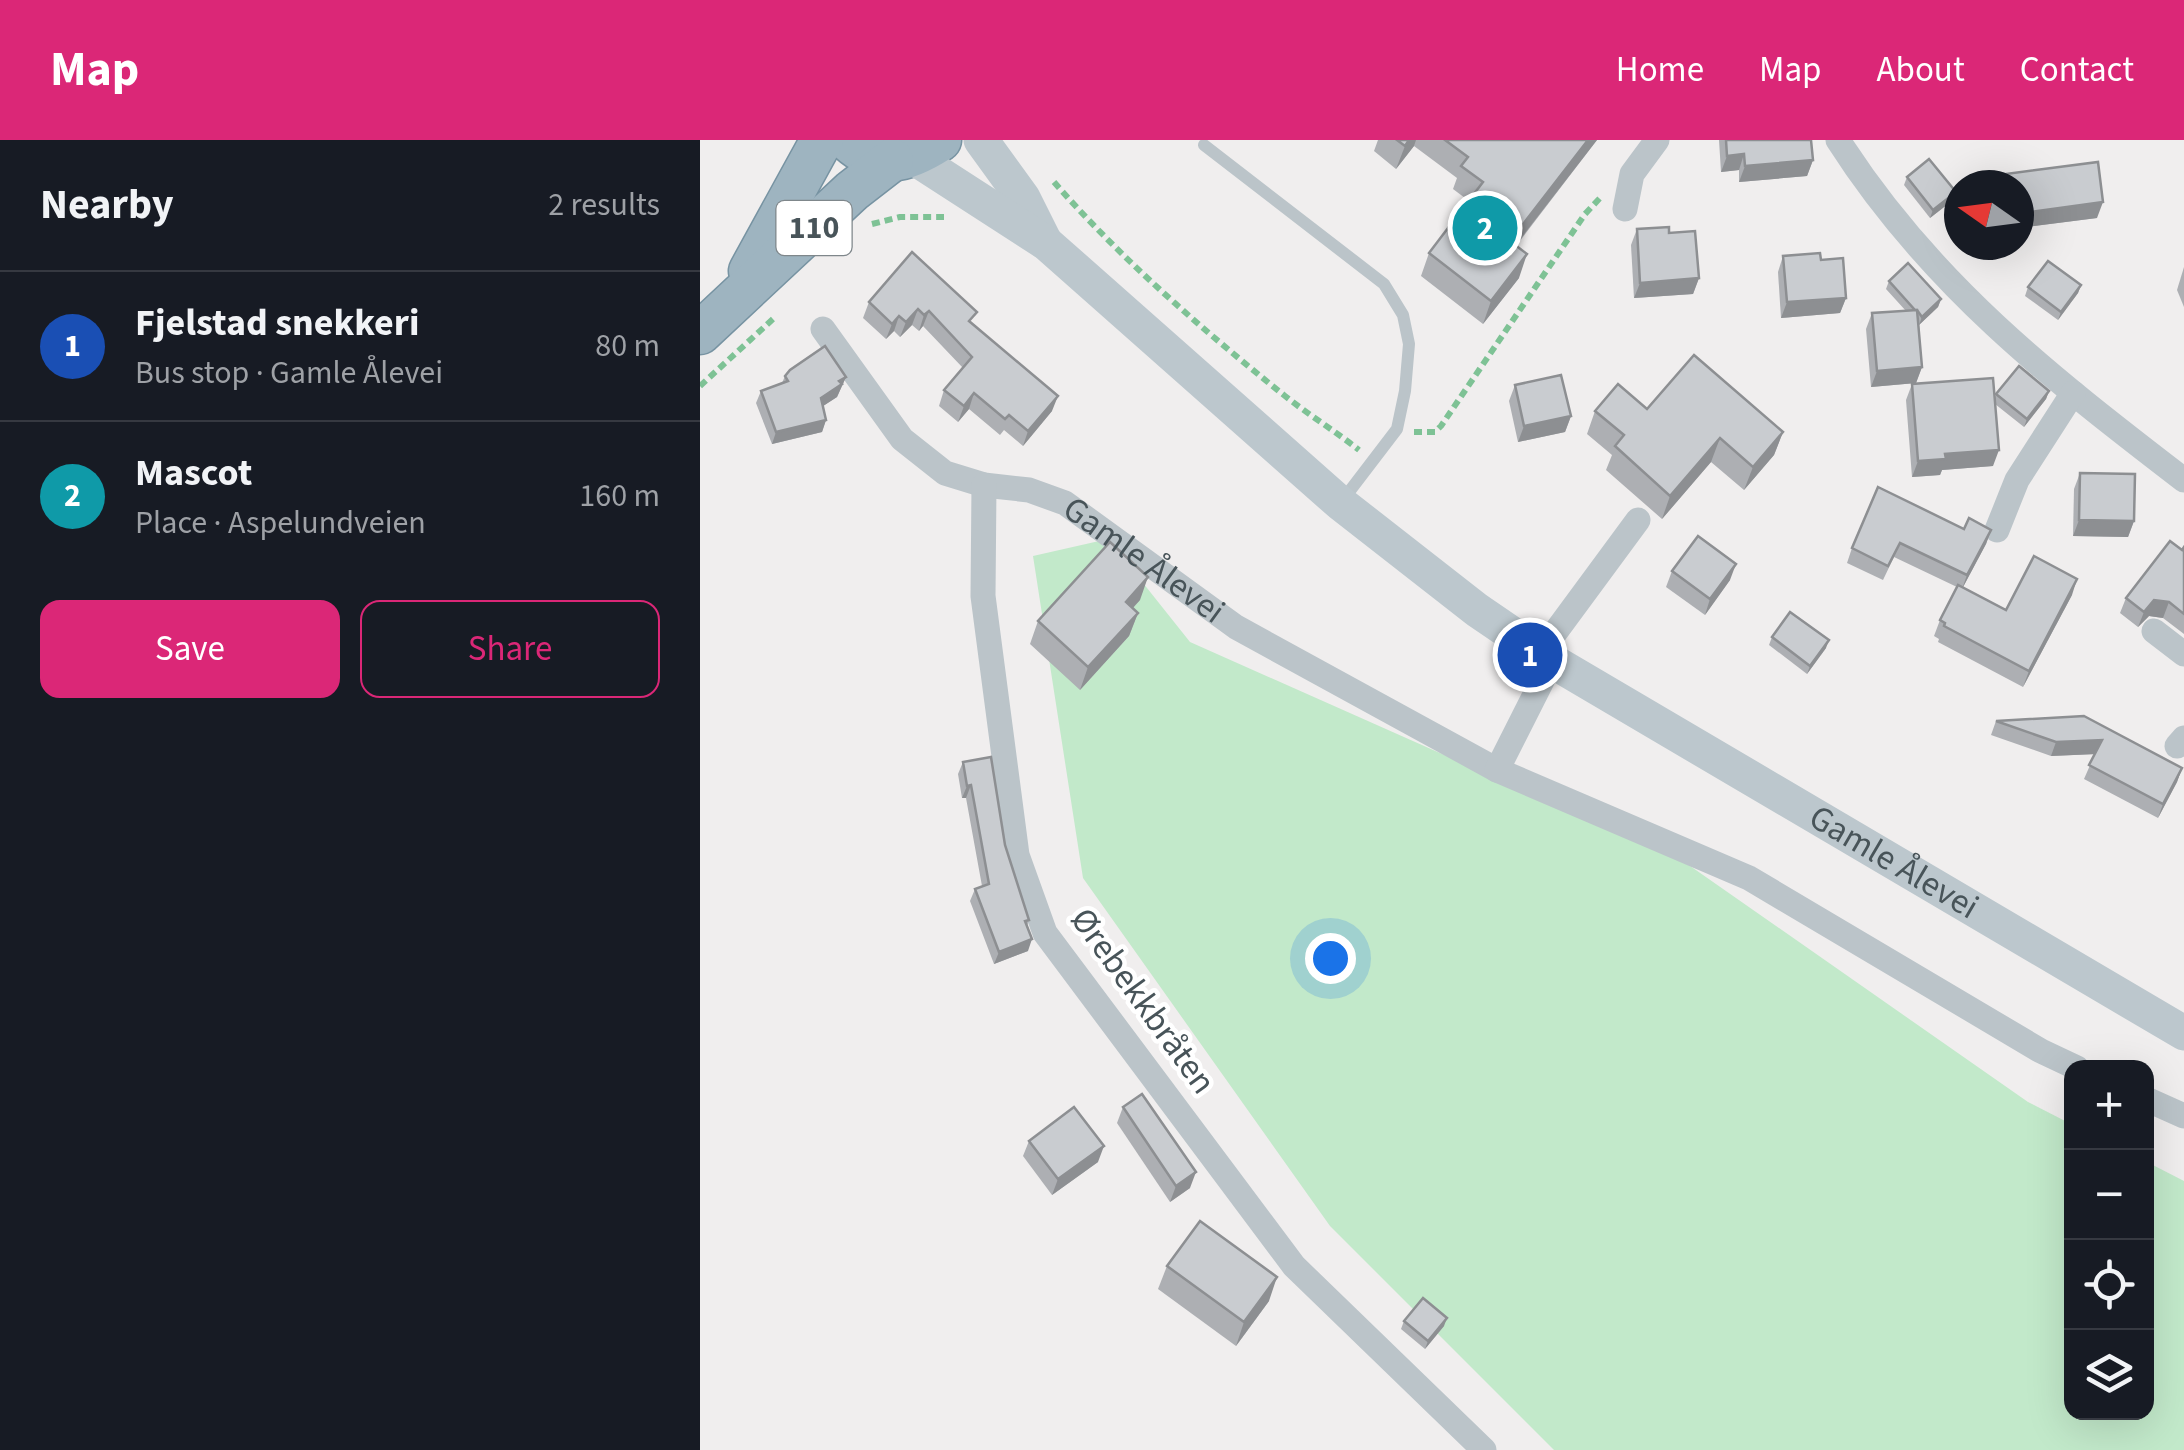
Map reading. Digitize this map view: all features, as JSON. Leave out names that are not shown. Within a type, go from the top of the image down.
[{"type":"highway","name":"110","points":[[736,296],[822,140]]},
{"type":"highway","name":"110","points":[[848,140],[871,156],[915,152]]},
{"type":"highway","name":"110","points":[[700,334],[736,296],[852,192],[915,152]]},
{"type":"main road","name":"Gamle Ålevei","points":[[980,140],[1023,198],[1046,243]]},
{"type":"main road","name":"Gamle Ålevei","points":[[915,152],[1046,243],[1340,503],[1476,610],[1546,657],[2184,1033]]},
{"type":"street","points":[[1625,208],[1632,174],[1657,140]]},
{"type":"street","points":[[1838,140],[1872,194],[1984,319],[2184,480]]},
{"type":"street","name":"Gamle Ålevei","points":[[823,329],[902,439],[944,473],[1029,490],[1065,502],[1236,628],[1497,770],[1748,878],[2064,1062]]},
{"type":"street","points":[[1997,530],[2017,480],[2073,393]]},
{"type":"street","name":"Ørebekkbråten","points":[[984,484],[983,596],[1017,855],[1045,933],[1294,1266],[1484,1450]]},
{"type":"street","points":[[1497,770],[1546,657],[1638,520]]},
{"type":"street","points":[[2154,631],[2184,654]]},
{"type":"street","points":[[2154,1103],[2184,1116]]},
{"type":"lane","points":[[1204,145],[1384,284],[1403,314],[1409,344],[1397,429],[1340,503]]},
{"type":"path","points":[[1397,429],[1434,432],[1442,426],[1586,214],[1613,184],[1632,174]]},
{"type":"path","points":[[1051,178],[1089,222],[1149,278],[1283,394],[1372,460]]},
{"type":"path","points":[[860,234],[873,224],[900,218],[950,217]]},
{"type":"path","points":[[700,386],[784,309]]},
{"type":"green space","points":[[1108,539],[1190,642],[1683,861],[2028,1102],[2064,1120],[2064,1420],[2154,1420],[2154,1166],[2184,1181],[2184,1450],[1554,1450],[1330,1226],[1083,878],[1033,556]]},
{"type":"building","points":[[1445,140],[1588,140],[1510,241],[1527,254],[1491,301],[1429,253],[1483,182],[1461,166],[1468,157]]},
{"type":"building","points":[[1726,140],[1811,140],[1813,160],[1745,166],[1744,154],[1727,156]]},
{"type":"building","points":[[1929,159],[1944,177],[1944,201],[1933,210],[1907,177]]},
{"type":"building","points":[[2098,162],[2103,202],[2034,211],[2034,170]]},
{"type":"building","points":[[1669,227],[1669,233],[1695,231],[1699,278],[1640,283],[1637,229]]},
{"type":"building","points":[[912,252],[977,312],[969,321],[1058,396],[1028,431],[1009,415],[1005,419],[974,393],[964,406],[944,390],[972,357],[929,311],[924,315],[918,309],[906,322],[899,316],[892,324],[869,302]]},
{"type":"building","points":[[1820,253],[1821,260],[1843,258],[1846,298],[1787,302],[1783,256]]},
{"type":"building","points":[[2048,261],[2081,285],[2061,312],[2028,287]]},
{"type":"building","points":[[1908,263],[1941,299],[1922,317],[1889,281]]},
{"type":"building","points":[[1917,310],[1922,367],[1877,371],[1872,313]]},
{"type":"building","points":[[825,346],[846,377],[821,398],[826,420],[776,432],[761,391],[788,381],[785,376],[790,370]]},
{"type":"building","points":[[1694,355],[1783,432],[1753,467],[1720,438],[1670,496],[1615,446],[1624,435],[1595,411],[1618,384],[1647,409]]},
{"type":"building","points":[[2019,366],[2049,391],[2027,419],[1996,394]]},
{"type":"building","points":[[1561,375],[1571,416],[1524,426],[1515,385]]},
{"type":"building","points":[[1993,378],[1999,450],[1945,454],[1946,459],[1918,461],[1912,384]]},
{"type":"building","points":[[2080,473],[2135,474],[2134,521],[2079,520]]},
{"type":"building","points":[[1878,487],[1964,529],[1969,518],[1991,530],[1967,575],[1900,543],[1888,566],[1852,548]]},
{"type":"building","points":[[1698,536],[1736,564],[1710,599],[1672,571]]},
{"type":"building","points":[[2170,541],[2182,550],[2184,547],[2184,614],[2169,602],[2154,600],[2144,612],[2126,598]]},
{"type":"building","points":[[1110,542],[1148,577],[1126,602],[1138,613],[1088,667],[1038,621]]},
{"type":"building","points":[[2034,556],[2077,579],[2029,671],[1944,626],[1940,620],[1958,585],[2006,610]]},
{"type":"building","points":[[1790,612],[1829,640],[1810,666],[1772,637]]},
{"type":"building","points":[[2084,716],[2182,768],[2163,804],[2089,765],[2102,740],[2056,742],[1996,721]]},
{"type":"building","points":[[991,757],[1005,845],[1032,939],[999,952],[975,889],[989,884],[971,785],[967,786],[963,762]]},
{"type":"building","points":[[1142,1094],[1196,1172],[1176,1186],[1123,1107]]},
{"type":"building","points":[[1074,1107],[1104,1146],[1058,1179],[1029,1141]]},
{"type":"building","points":[[1200,1221],[1277,1277],[1244,1322],[1167,1266]]},
{"type":"building","points":[[1423,1298],[1447,1318],[1428,1341],[1404,1321]]},
{"type":"place","name":"Mascot","points":[[1485,228]]},
{"type":"place","name":"Fjelstad snekkeri","points":[[1530,655]]}]
